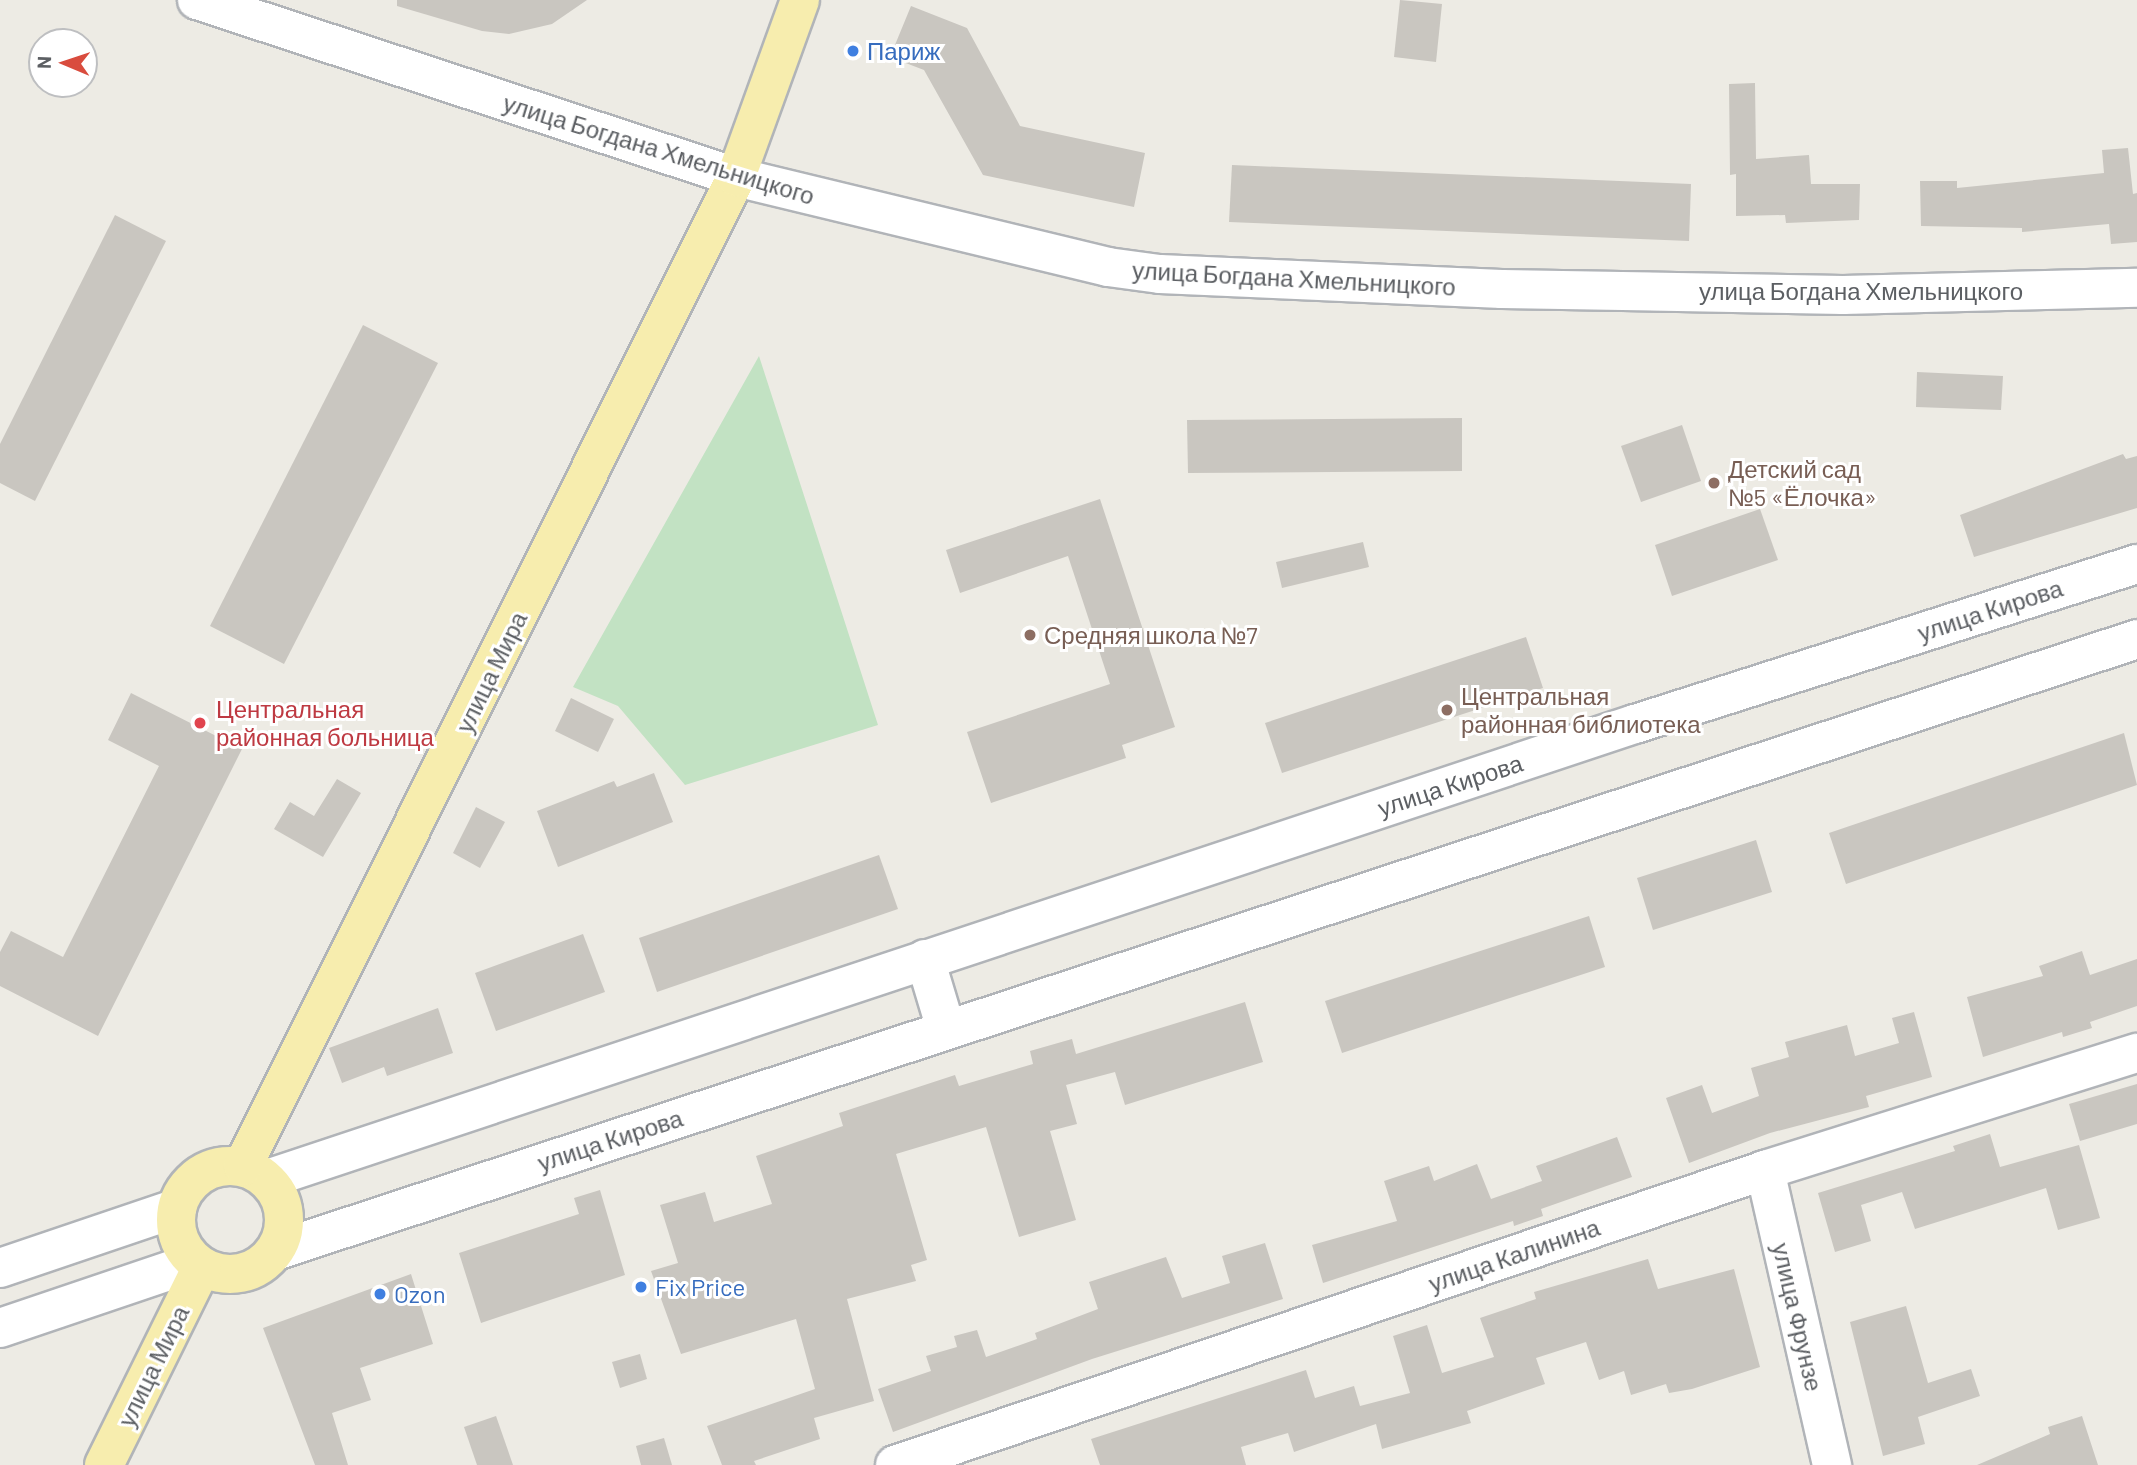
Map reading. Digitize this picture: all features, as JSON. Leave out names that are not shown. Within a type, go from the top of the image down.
[{"type":"main road","name":"улица Мира","points":[[255,1173],[736,177],[800,0]]},
{"type":"main road","name":"улица Кирова","points":[[177,1208],[186,1188],[201,1173],[222,1165],[255,1173]]},
{"type":"main road","points":[[255,1173],[279,1194],[285,1213],[283,1233],[275,1251]]},
{"type":"main road","points":[[177,1208],[176,1228],[198,1264]]},
{"type":"main road","name":"улица Кирова","points":[[198,1264],[221,1274],[241,1273],[260,1266],[275,1251]]},
{"type":"main road","name":"улица Мира","points":[[104,1465],[198,1264]]},
{"type":"street","name":"улица Богдана Хмельницкого","points":[[197,0],[736,177],[1108,267],[1160,274],[1502,289],[1843,295],[2137,288]]},
{"type":"street","name":"улица Кирова","points":[[255,1173],[925,959],[2137,564]]},
{"type":"street","name":"улица Кирова","points":[[275,1251],[2137,639]]},
{"type":"street","points":[[925,959],[946,1029]]},
{"type":"street","name":"улица Калинина","points":[[895,1465],[1765,1170],[2137,1053]]},
{"type":"street","name":"улица Фрунзе","points":[[1765,1170],[1832,1465]]},
{"type":"street","points":[[0,1268],[177,1208]]},
{"type":"street","name":"улица Кирова","points":[[0,1328],[198,1264]]},
{"type":"green space","points":[[759,356],[878,725],[685,785],[618,706],[573,687]]},
{"type":"building","points":[[397,0],[587,0],[552,24],[509,34],[482,31],[397,6]]},
{"type":"building","points":[[1400,0],[1442,4],[1436,62],[1394,57]]},
{"type":"building","points":[[911,6],[967,28],[1020,126],[1145,153],[1134,207],[983,175],[924,70],[890,57]]},
{"type":"building","points":[[1755,83],[1756,159],[1809,155],[1811,184],[1860,184],[1859,220],[1786,223],[1785,215],[1736,216],[1736,174],[1730,175],[1729,84]]},
{"type":"building","points":[[2128,148],[2133,194],[2137,193],[2137,242],[2111,244],[2109,224],[2022,232],[2022,228],[1921,226],[1920,181],[1957,181],[1957,188],[2104,173],[2102,150]]},
{"type":"building","points":[[1232,165],[1691,184],[1689,241],[1229,222]]},
{"type":"building","points":[[115,215],[166,241],[35,501],[0,483],[0,444]]},
{"type":"building","points":[[363,325],[438,363],[284,664],[210,626]]},
{"type":"building","points":[[1917,372],[2003,376],[2001,410],[1916,407]]},
{"type":"building","points":[[1462,418],[1462,471],[1188,473],[1187,420]]},
{"type":"building","points":[[1682,425],[1701,481],[1641,502],[1621,446]]},
{"type":"building","points":[[2123,454],[2126,459],[2137,456],[2137,508],[1974,557],[1960,515]]},
{"type":"building","points":[[1100,499],[1175,727],[1122,745],[1126,758],[991,803],[967,732],[1110,684],[1068,556],[960,593],[946,550]]},
{"type":"building","points":[[1760,509],[1778,560],[1672,596],[1655,545]]},
{"type":"building","points":[[1363,542],[1369,567],[1282,588],[1276,562]]},
{"type":"building","points":[[1526,637],[1543,688],[1282,773],[1265,723]]},
{"type":"building","points":[[131,693],[242,749],[98,1036],[0,986],[0,952],[11,931],[63,957],[159,766],[108,740]]},
{"type":"building","points":[[571,698],[614,719],[598,752],[555,731]]},
{"type":"building","points":[[2124,733],[2137,785],[1846,884],[1829,833]]},
{"type":"building","points":[[654,773],[673,822],[558,867],[537,811],[614,781],[617,787]]},
{"type":"building","points":[[337,779],[361,793],[323,857],[274,829],[290,802],[314,816]]},
{"type":"building","points":[[476,807],[505,822],[480,868],[453,853]]},
{"type":"building","points":[[1756,840],[1772,892],[1653,930],[1637,878]]},
{"type":"building","points":[[879,855],[898,909],[657,992],[639,938]]},
{"type":"building","points":[[1589,916],[1605,967],[1342,1053],[1325,1001]]},
{"type":"building","points":[[583,934],[605,992],[496,1031],[475,973]]},
{"type":"building","points":[[2082,951],[2090,975],[2137,959],[2137,1006],[2090,1022],[2092,1028],[2063,1037],[2062,1032],[1983,1057],[1967,997],[2043,976],[2039,966]]},
{"type":"building","points":[[1245,1002],[1263,1062],[1125,1105],[1115,1072],[1066,1085],[1077,1124],[1050,1131],[1076,1220],[1019,1237],[986,1127],[896,1154],[927,1260],[911,1265],[916,1281],[847,1299],[874,1401],[814,1418],[820,1439],[754,1461],[756,1465],[722,1465],[707,1426],[815,1389],[796,1319],[681,1354],[651,1271],[678,1263],[660,1205],[705,1192],[714,1222],[772,1204],[756,1156],[843,1126],[839,1113],[955,1075],[959,1086],[1033,1064],[1030,1051],[1072,1039],[1076,1054]]},
{"type":"building","points":[[438,1008],[453,1053],[387,1076],[384,1067],[342,1083],[329,1048]]},
{"type":"building","points":[[1914,1012],[1932,1077],[1866,1096],[1869,1107],[1770,1133],[1689,1163],[1666,1098],[1702,1085],[1712,1113],[1759,1096],[1751,1068],[1789,1057],[1785,1042],[1847,1025],[1855,1056],[1899,1043],[1892,1018]]},
{"type":"building","points":[[2137,1084],[2137,1124],[2080,1141],[2069,1104]]},
{"type":"building","points":[[1990,1134],[2000,1167],[2079,1145],[2100,1218],[2058,1230],[2046,1188],[1915,1229],[1902,1192],[1861,1205],[1871,1241],[1835,1252],[1818,1193],[1955,1151],[1953,1146]]},
{"type":"building","points":[[1617,1137],[1632,1177],[1541,1209],[1543,1216],[1514,1226],[1513,1221],[1323,1283],[1312,1245],[1397,1221],[1384,1181],[1429,1166],[1434,1181],[1477,1164],[1491,1199],[1542,1181],[1536,1166]]},
{"type":"building","points":[[600,1190],[625,1275],[481,1323],[459,1253],[579,1214],[574,1198]]},
{"type":"building","points":[[1265,1243],[1283,1299],[1092,1359],[893,1432],[878,1389],[931,1371],[926,1356],[957,1347],[954,1336],[977,1330],[986,1357],[1037,1339],[1035,1333],[1098,1309],[1089,1282],[1166,1257],[1182,1298],[1230,1283],[1222,1256]]},
{"type":"building","points":[[1648,1259],[1658,1289],[1734,1269],[1760,1367],[1692,1389],[1669,1393],[1666,1384],[1631,1395],[1624,1371],[1599,1380],[1586,1342],[1536,1358],[1545,1384],[1467,1411],[1471,1423],[1382,1449],[1376,1424],[1294,1452],[1288,1433],[1241,1447],[1246,1465],[1100,1465],[1091,1439],[1306,1370],[1315,1398],[1354,1386],[1360,1406],[1410,1393],[1393,1336],[1427,1325],[1442,1373],[1494,1357],[1480,1318],[1536,1299],[1534,1292]]},
{"type":"building","points":[[411,1274],[433,1344],[360,1368],[371,1400],[332,1413],[348,1465],[315,1465],[263,1328]]},
{"type":"building","points":[[1906,1306],[1928,1383],[1971,1369],[1980,1396],[1918,1417],[1925,1444],[1883,1456],[1850,1322]]},
{"type":"building","points":[[640,1354],[647,1379],[620,1388],[612,1362]]},
{"type":"building","points":[[496,1416],[513,1465],[477,1465],[464,1427]]},
{"type":"building","points":[[2082,1416],[2098,1465],[1977,1465],[2050,1434],[2048,1427]]},
{"type":"building","points":[[664,1438],[672,1465],[641,1465],[636,1446]]},
{"type":"place","name":"Париж","points":[[853,51]]},
{"type":"place","name":"Детский сад №5 «Ёлочка»","points":[[1714,483]]},
{"type":"place","name":"Средняя школа №7","points":[[1030,635]]},
{"type":"place","name":"Центральная районная библиотека","points":[[1447,710]]},
{"type":"place","name":"Центральная районная больница","points":[[200,723]]},
{"type":"place","name":"Fix Price","points":[[641,1287]]},
{"type":"place","name":"Ozon","points":[[380,1294]]}]
